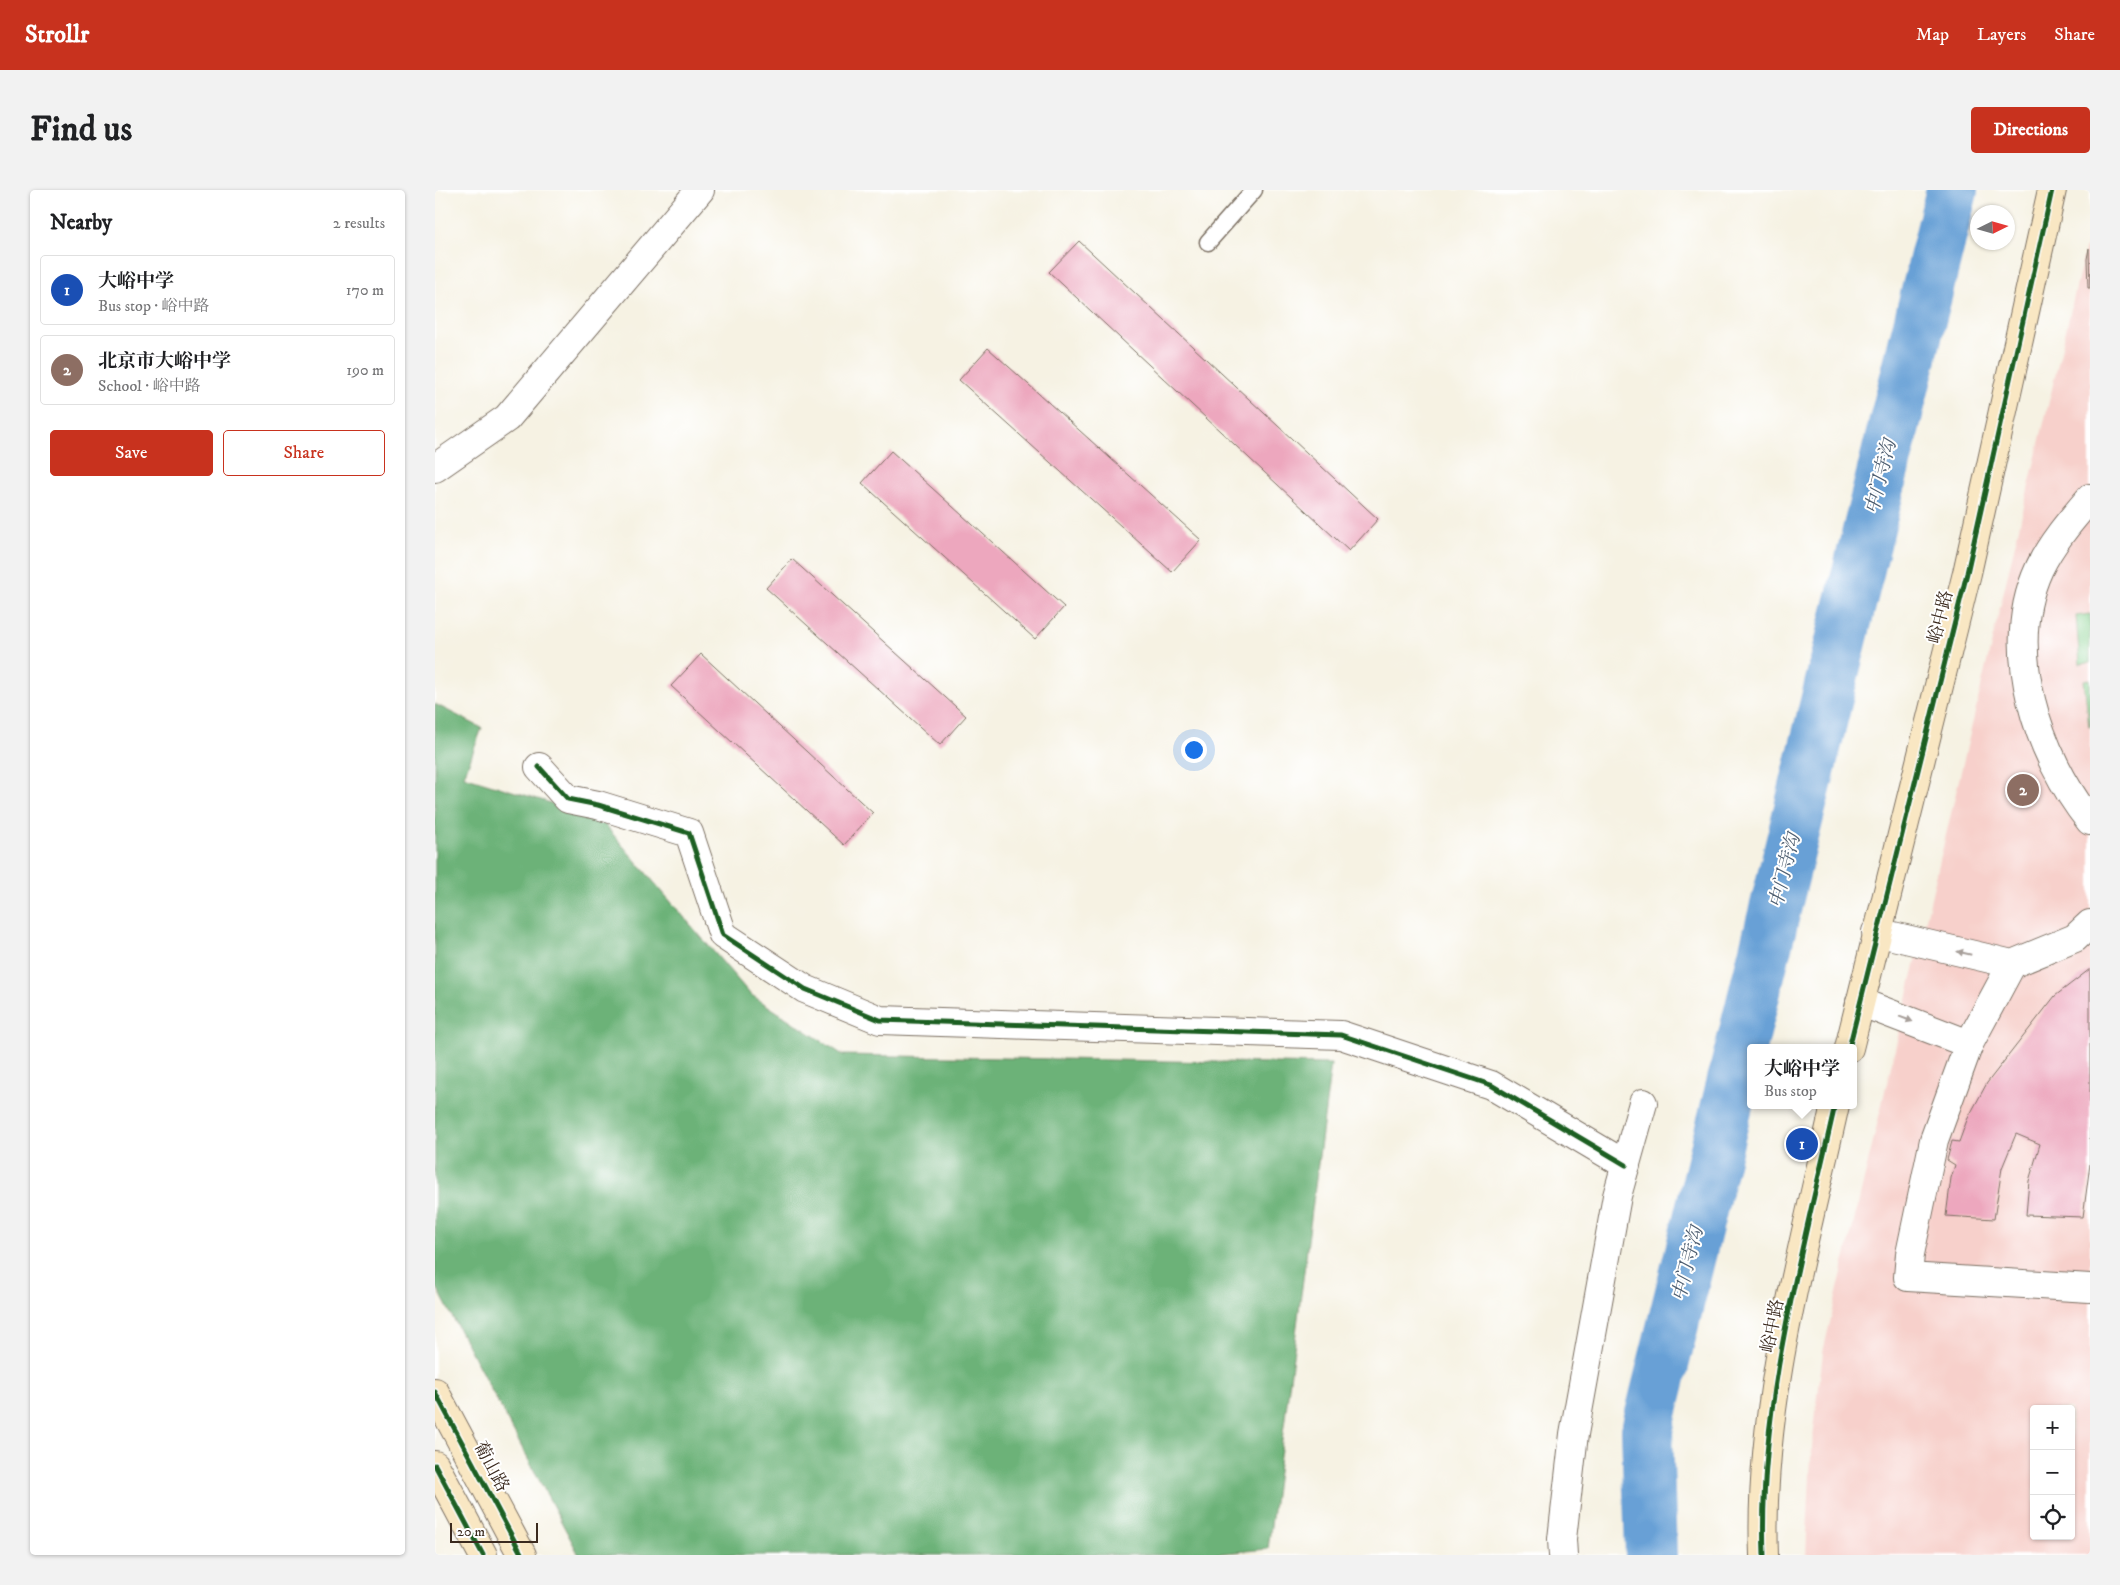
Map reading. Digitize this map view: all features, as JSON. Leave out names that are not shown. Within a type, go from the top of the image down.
[{"type":"main road","name":"峪中路","points":[[1850,1044],[1876,932],[1967,573],[2053,190]]},
{"type":"main road","name":"峪中路","points":[[1764,1555],[1767,1470],[1775,1386],[1791,1300],[1834,1109]]},
{"type":"main road","name":"葡山路","points":[[435,1392],[522,1555]]},
{"type":"main road","points":[[435,1465],[483,1555]]},
{"type":"street","points":[[435,468],[507,418],[700,190]]},
{"type":"street","points":[[2090,498],[2039,568],[2024,613],[2025,662],[2030,695],[2049,757],[2090,821]]},
{"type":"street","points":[[539,767],[568,799],[598,805],[689,833],[723,935],[805,988],[880,1020],[1341,1035],[1491,1085],[1626,1165]]},
{"type":"street","points":[[1876,932],[2011,964],[2075,938],[2090,924]]},
{"type":"street","points":[[2011,964],[1969,1044],[1934,1140],[1909,1254],[1908,1277],[2090,1288]]},
{"type":"street","points":[[1860,1002],[1969,1044]]},
{"type":"street","points":[[1563,1555],[1562,1539],[1574,1434],[1617,1196],[1643,1103]]},
{"type":"lane","points":[[1208,242],[1254,190]]},
{"type":"shaded area","points":[[2090,229],[2090,1555],[1806,1555],[1811,1456],[1823,1352]]},
{"type":"green space","points":[[2090,614],[2090,663],[2080,664],[2076,616]]},
{"type":"green space","points":[[2090,679],[2090,727],[2089,727],[2084,680]]},
{"type":"green space","points":[[435,704],[482,728],[464,776],[599,818],[750,994],[843,1055],[1331,1064],[1268,1549],[1203,1555],[579,1555],[435,1284]]},
{"type":"building","points":[[1079,241],[1378,519],[1349,551],[1049,272]]},
{"type":"building","points":[[2089,248],[2090,288],[2088,288],[2087,259]]},
{"type":"building","points":[[988,348],[1201,540],[1172,572],[959,380]]},
{"type":"building","points":[[891,451],[1064,607],[1035,639],[862,483]]},
{"type":"building","points":[[792,559],[966,716],[940,745],[766,588]]},
{"type":"building","points":[[701,654],[873,813],[844,845],[671,686]]},
{"type":"building","points":[[2090,969],[2090,1164],[2083,1217],[2026,1215],[2029,1181],[2040,1144],[2016,1134],[2002,1168],[1994,1219],[1946,1216],[1951,1178],[1955,1165],[1947,1160],[1952,1141],[1959,1142],[1967,1120],[1987,1083],[2055,996]]},
{"type":"waterway","name":"中门寺沟","points":[[1651,1555],[1647,1430],[1952,190]]},
{"type":"cycle path","points":[[1850,1044],[1967,573],[2052,190]]},
{"type":"cycle path","points":[[539,767],[568,799],[598,805],[689,833],[723,935],[805,989],[880,1020],[1341,1035],[1491,1085],[1626,1165]]},
{"type":"cycle path","points":[[1764,1555],[1764,1499],[1768,1442],[1775,1386],[1785,1328],[1834,1109]]},
{"type":"cycle path","points":[[435,1392],[522,1555]]},
{"type":"cycle path","points":[[435,1465],[483,1555]]},
{"type":"place","name":"北京市大峪中学","points":[[2023,790]]},
{"type":"place","name":"大峪中学","points":[[1802,1144]]}]
